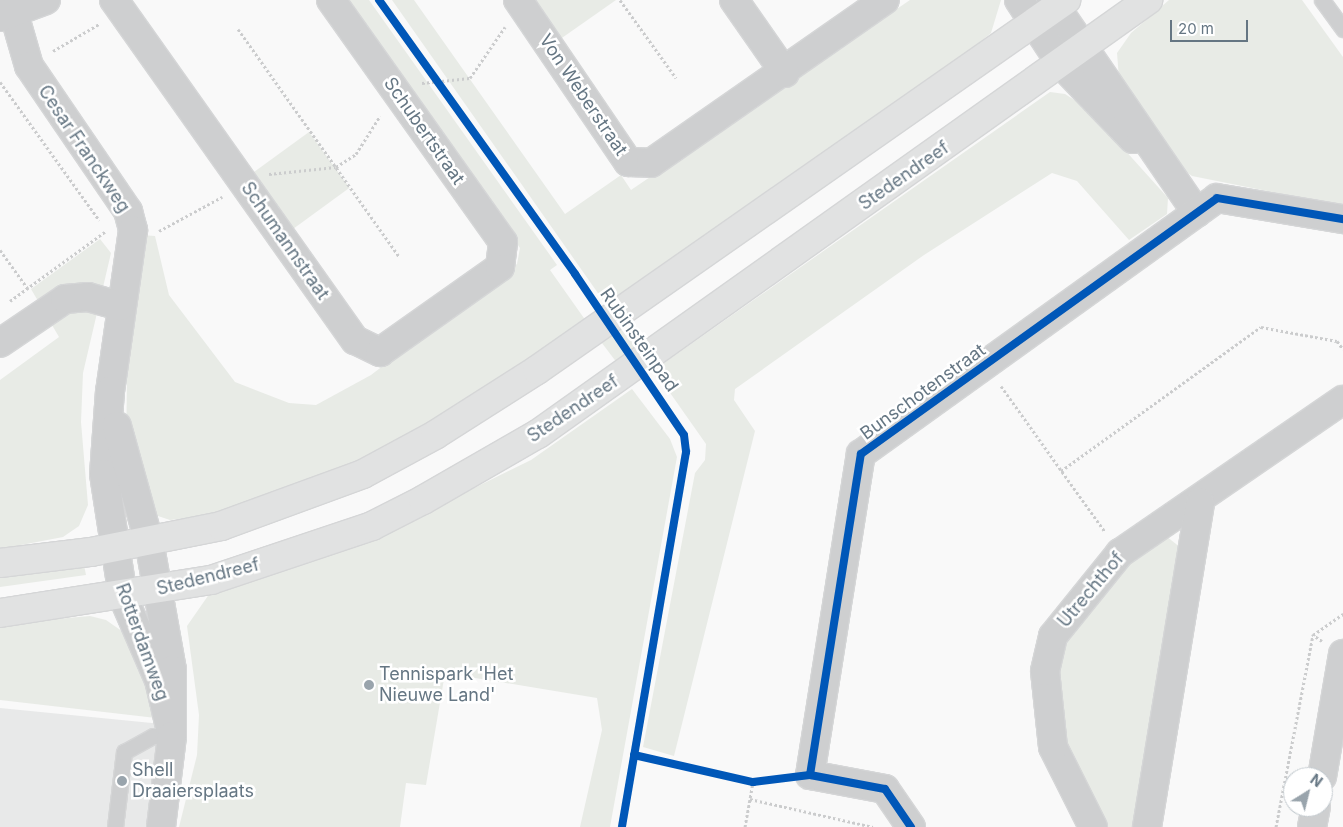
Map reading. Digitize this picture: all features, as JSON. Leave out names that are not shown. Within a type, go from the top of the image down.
[{"type":"main road","name":"Stedendreef","points":[[0,613],[123,597],[211,580],[372,526],[538,434],[1061,64],[1148,0]]},
{"type":"main road","points":[[0,562],[113,548],[221,526],[363,474],[435,435],[538,370],[1026,11],[1058,2]]},
{"type":"street","points":[[6,9],[46,0]]},
{"type":"street","name":"Schubertstraat","points":[[330,0],[503,242],[500,266]]},
{"type":"street","points":[[734,0],[785,73],[885,0]]},
{"type":"street","name":"Von Weberstraat","points":[[519,2],[628,162],[651,164],[785,73]]},
{"type":"street","points":[[1058,2],[1083,48],[1163,165]]},
{"type":"street","name":"Schumannstraat","points":[[118,5],[355,340],[380,352],[500,266]]},
{"type":"street","name":"Cesar Franckweg","points":[[6,9],[28,66],[128,211],[120,230],[120,306],[110,391],[104,474],[113,548]]},
{"type":"street","points":[[1026,11],[1061,64],[1102,110],[1207,205],[1343,219]]},
{"type":"street","name":"Bunschotenstraat","points":[[911,827],[884,789],[810,775],[862,454],[1207,205]]},
{"type":"street","points":[[0,343],[65,299],[88,297],[120,306]]},
{"type":"street","name":"Cesar Franckweg","points":[[110,391],[127,476],[149,541],[160,590]]},
{"type":"street","name":"Utrechthof","points":[[1094,827],[1053,747],[1045,671],[1053,636],[1120,553],[1200,502],[1343,400]]},
{"type":"street","points":[[1147,827],[1200,502]]},
{"type":"street","name":"Rotterdamweg","points":[[113,548],[123,597],[159,680],[172,736]]},
{"type":"street","name":"Rotterdamweg","points":[[160,590],[172,670],[172,736],[161,827]]},
{"type":"street","points":[[1324,767],[1343,654]]},
{"type":"lane","points":[[1322,0],[1343,29]]},
{"type":"lane","points":[[115,827],[124,752],[153,736],[172,736]]},
{"type":"path","points":[[620,0],[676,78]]},
{"type":"path","points":[[7,303],[120,230],[163,231],[257,175],[336,167],[356,154],[396,92],[405,83],[438,84],[470,78],[519,2]]},
{"type":"path","points":[[28,66],[118,5]]},
{"type":"path","points":[[238,29],[399,256]]},
{"type":"path","points":[[427,68],[443,91]]},
{"type":"path","points":[[0,82],[120,230]]},
{"type":"path","points":[[0,250],[44,312]]},
{"type":"path","points":[[1061,470],[1262,327],[1337,341],[1343,349]]},
{"type":"path","points":[[986,366],[1120,553]]},
{"type":"path","points":[[1276,827],[1313,634]]},
{"type":"path","points":[[744,780],[753,782],[763,781]]},
{"type":"path","points":[[745,827],[753,782]]},
{"type":"path","points":[[750,799],[873,827]]},
{"type":"shaded area","points":[[347,0],[369,0],[557,265],[550,270],[586,321],[455,411],[375,455],[283,493],[203,516],[170,520],[158,516],[145,505],[126,454],[127,377],[141,235],[155,236],[169,295],[235,382],[289,403],[316,405],[371,375],[517,264],[520,248]]},
{"type":"shaded area","points":[[392,0],[414,0],[565,214],[621,175],[631,190],[910,0],[1001,0],[991,33],[968,52],[607,306]]},
{"type":"shaded area","points":[[532,0],[616,0],[559,40]]},
{"type":"shaded area","points":[[1169,0],[1302,0],[1343,57],[1343,206],[1192,176],[1172,162],[1119,78],[1117,53],[1131,33]]},
{"type":"shaded area","points":[[1050,92],[1065,94],[1087,108],[1168,198],[1167,214],[1129,240],[1077,181],[1052,173],[924,255],[735,389],[734,400],[755,431],[674,756],[643,747],[695,473],[705,460],[706,444],[654,370]]},
{"type":"shaded area","points":[[309,132],[350,188],[291,230],[251,174]]},
{"type":"shaded area","points":[[100,239],[111,253],[83,373],[81,422],[88,505],[79,526],[63,537],[0,549],[0,380],[59,337],[31,289]]},
{"type":"shaded area","points":[[621,325],[641,352],[621,368],[600,341]]},
{"type":"shaded area","points":[[632,389],[670,439],[677,457],[610,827],[580,827],[602,730],[597,698],[445,673],[426,785],[406,783],[400,827],[179,827],[197,755],[199,715],[187,626],[212,590],[367,541],[531,460]]},
{"type":"shaded area","points":[[1166,536],[1181,548],[1134,827],[1107,827],[1062,751],[1054,693],[1065,639],[1108,578]]},
{"type":"shaded area","points":[[84,565],[86,575],[0,587],[0,573]]},
{"type":"shaded area","points":[[90,616],[106,620],[126,634],[140,658],[156,718],[0,700],[0,624]]},
{"type":"shaded area","points":[[0,708],[162,724],[153,827],[0,827]]},
{"type":"cycle path","name":"Rubinsteinpad","points":[[379,0],[575,274],[684,435],[686,452],[622,827]]},
{"type":"cycle path","points":[[810,775],[861,454],[1217,198],[1343,219]]},
{"type":"cycle path","points":[[634,755],[753,782],[810,775],[885,789],[911,827]]},
{"type":"place","name":"Tennispark 'Het Nieuwe Land'","points":[[369,685]]},
{"type":"place","name":"Shell Draaiersplaats","points":[[122,781]]}]
